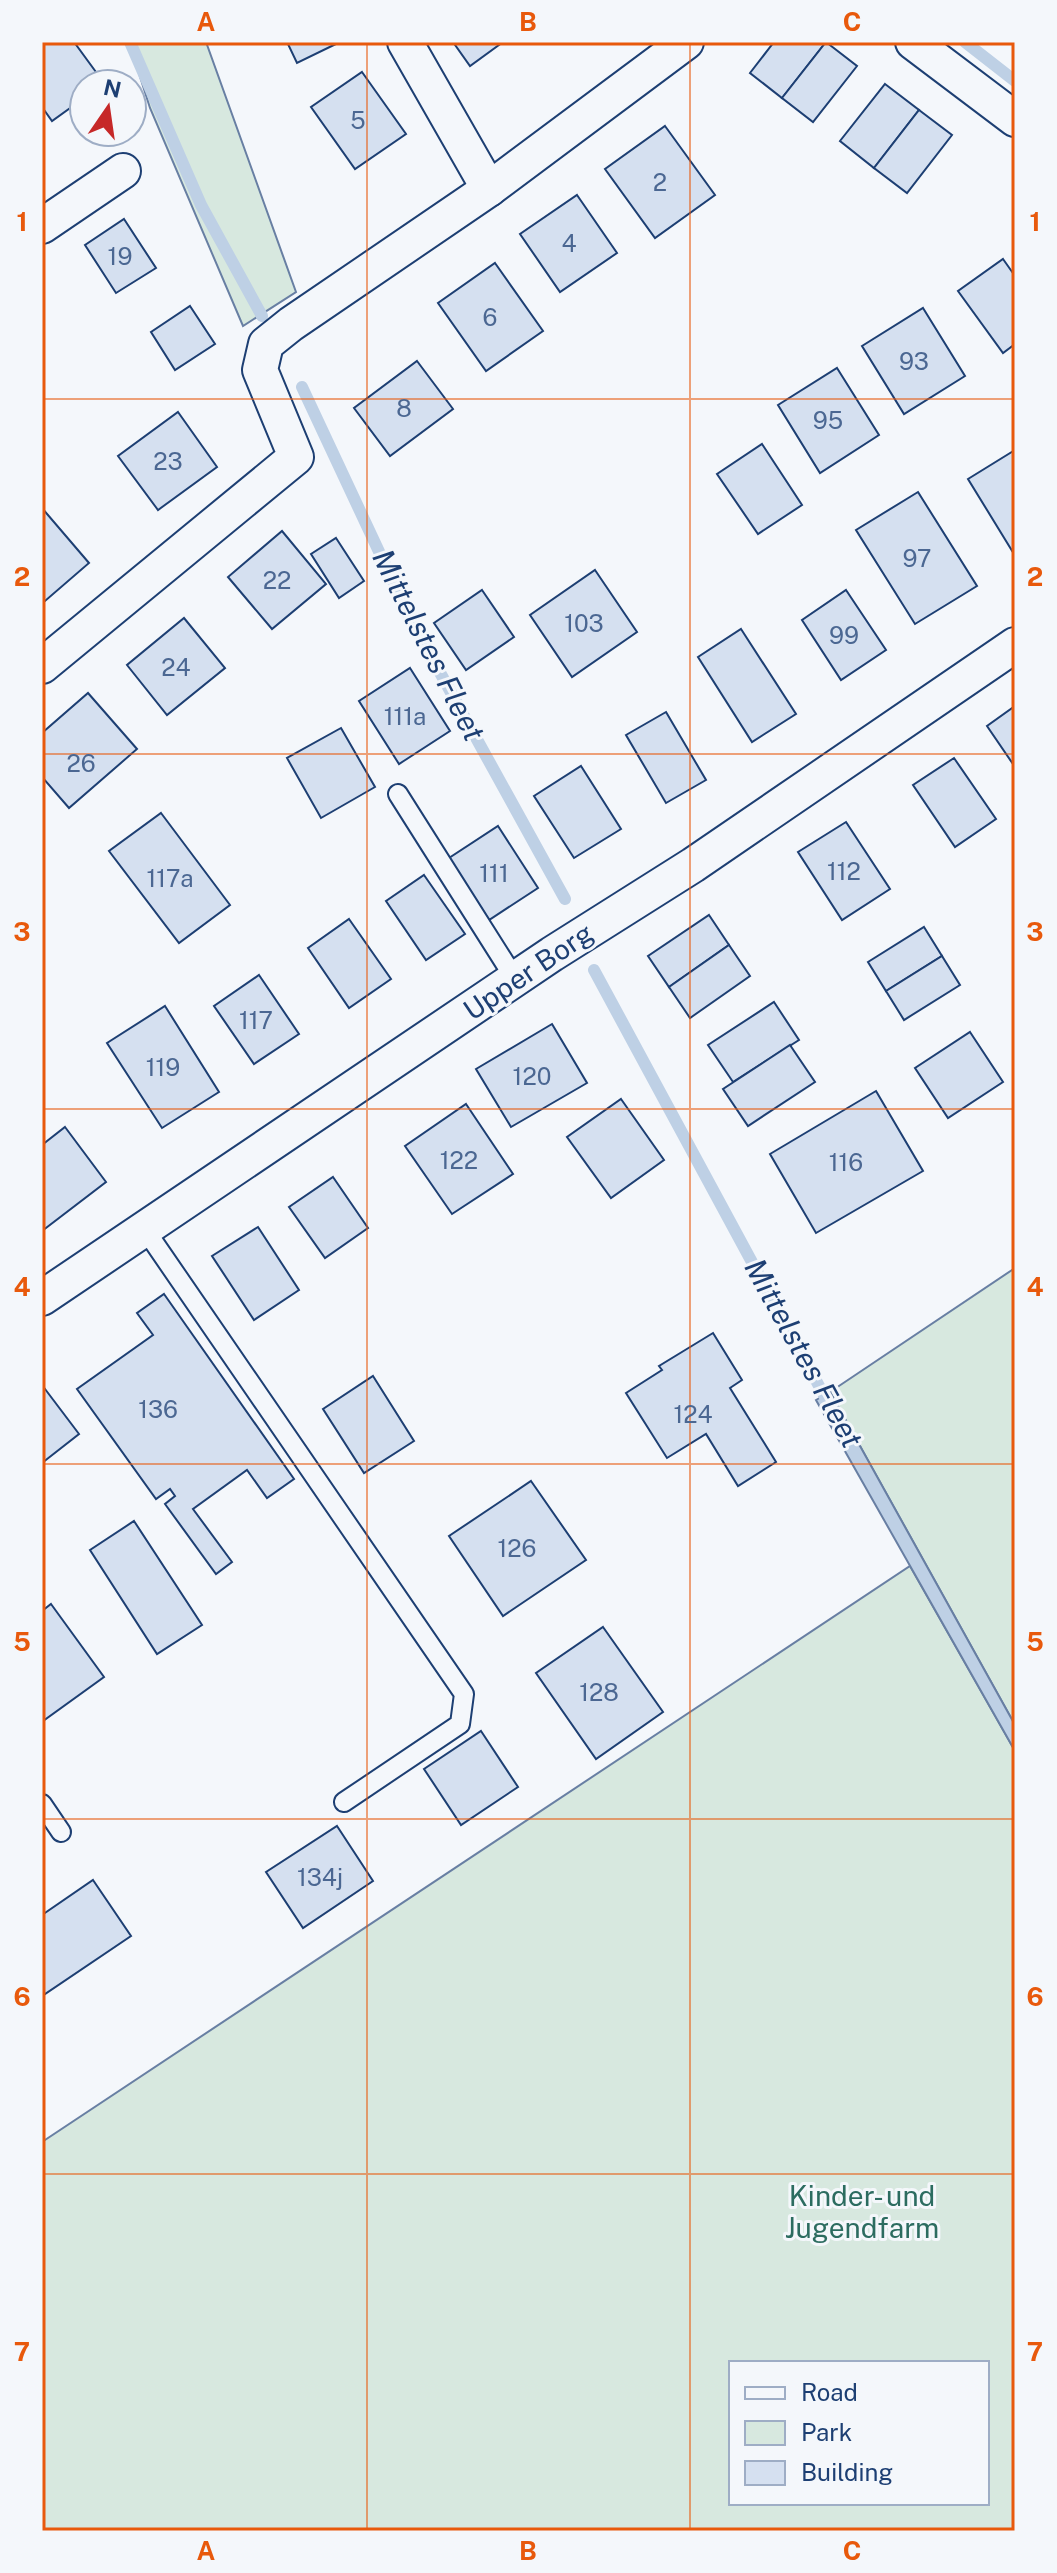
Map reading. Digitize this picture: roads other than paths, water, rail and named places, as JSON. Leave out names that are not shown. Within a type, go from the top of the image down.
[{"type":"street","points":[[405,42],[489,189]]},
{"type":"street","points":[[42,666],[296,457],[260,370],[266,344],[489,189],[686,42]]},
{"type":"street","points":[[913,42],[1015,119]]},
{"type":"street","points":[[42,226],[123,171]]},
{"type":"street","name":"Upper Borg","points":[[42,1298],[515,979],[693,865],[1015,645]]},
{"type":"lane","points":[[398,794],[515,979]]},
{"type":"lane","points":[[144,1228],[464,1694],[460,1724],[344,1802]]},
{"type":"lane","points":[[42,1804],[61,1832]]},
{"type":"water","points":[[830,1392],[1015,1725],[1015,1751],[816,1400]]},
{"type":"waterway","name":"Mittelstes Fleet","points":[[130,42],[201,205],[262,316]]},
{"type":"waterway","points":[[965,42],[1015,81]]},
{"type":"waterway","name":"Mittelstes Fleet","points":[[302,387],[411,620],[565,899]]},
{"type":"waterway","name":"Mittelstes Fleet","points":[[594,970],[832,1410]]},
{"type":"park label","name":"Kinder- und Jugendfarm","points":[[862,2211]]}]
